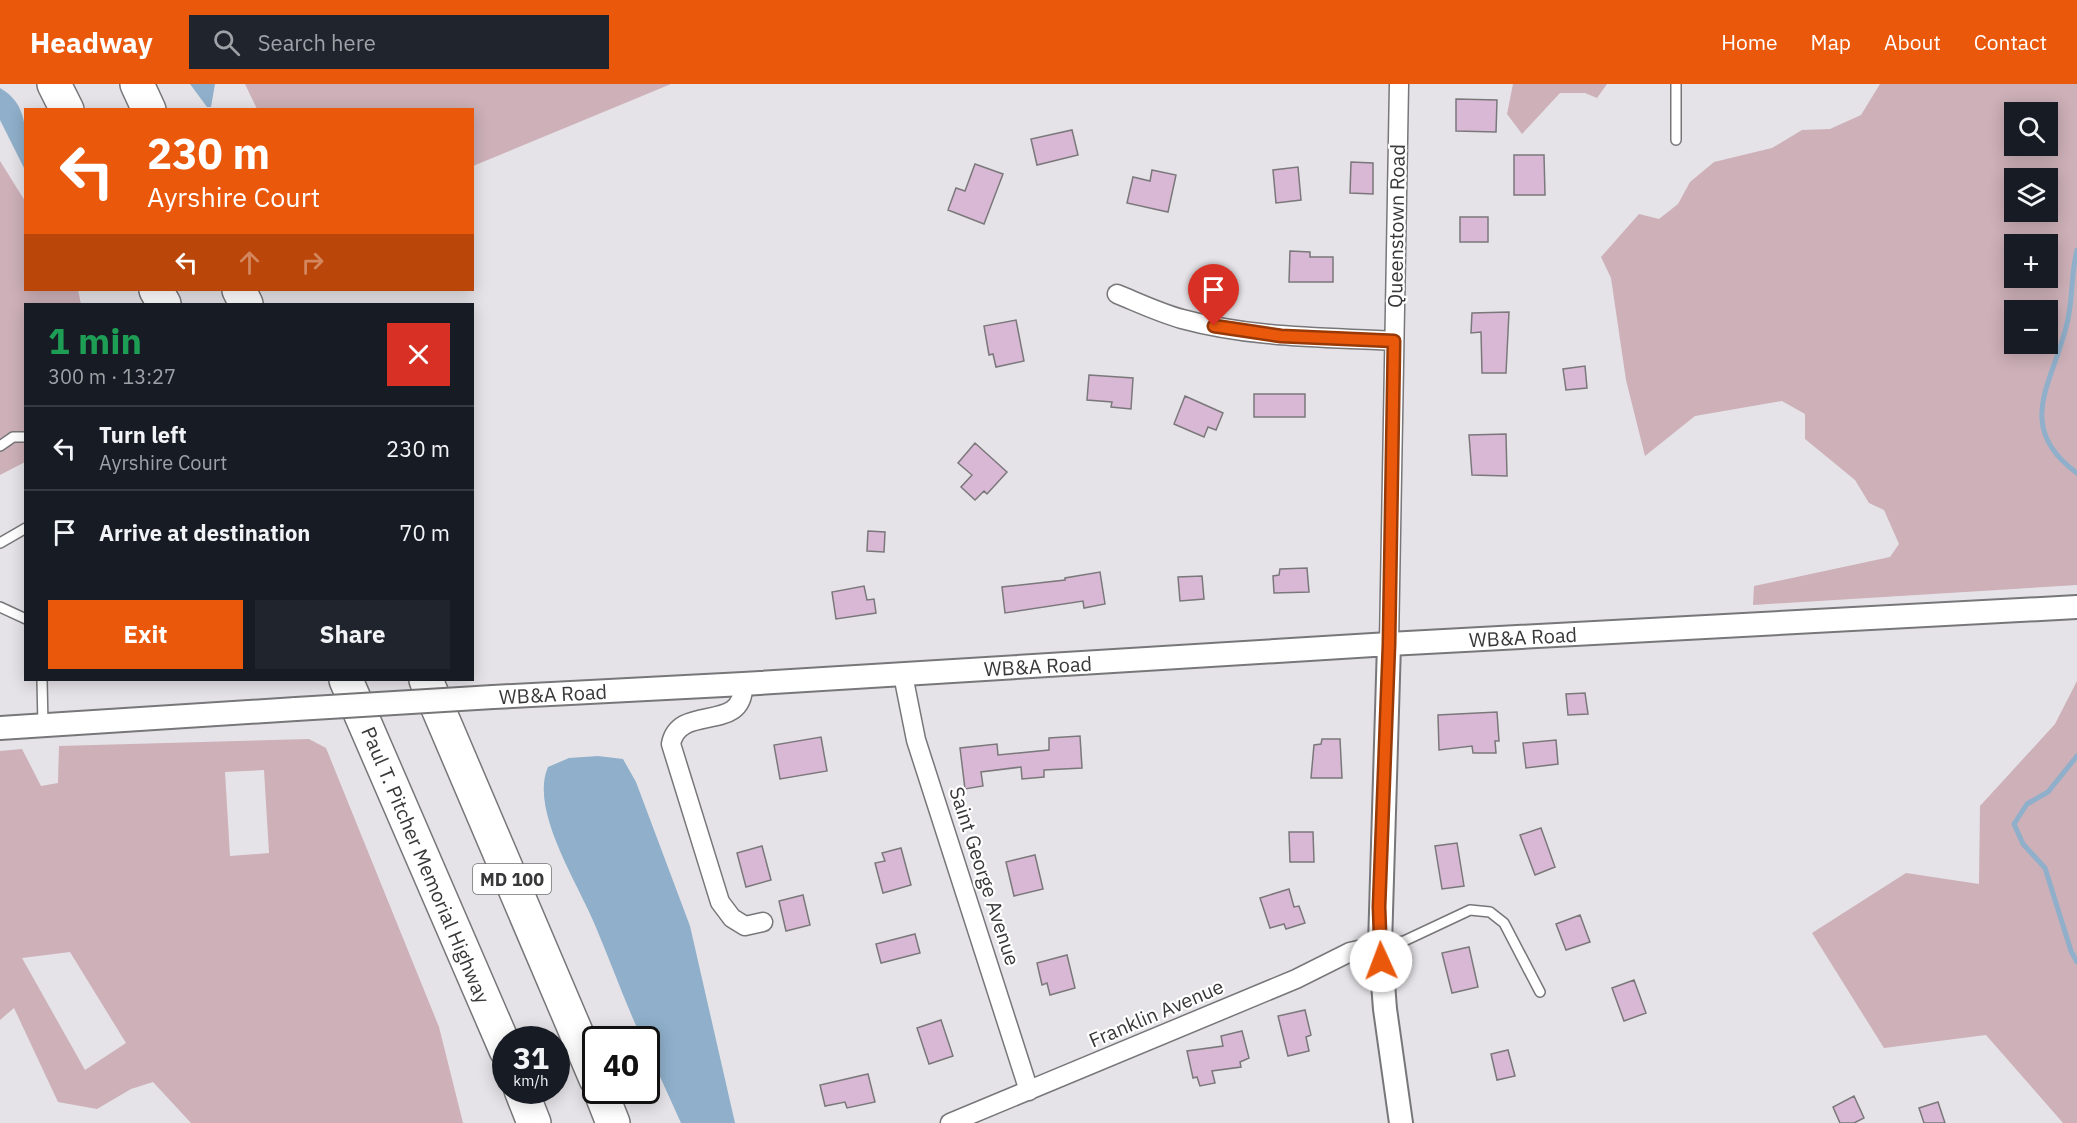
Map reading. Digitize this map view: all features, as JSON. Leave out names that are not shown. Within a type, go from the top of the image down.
[{"type":"highway","points":[[54,84],[66,108]]},
{"type":"highway","points":[[137,84],[148,108]]},
{"type":"highway","name":"Paul T. Pitcher Memorial Highway","points":[[346,681],[496,1026]]},
{"type":"highway","name":"MD 100","points":[[426,681],[582,1046]]},
{"type":"highway","points":[[527,1104],[534,1123]]},
{"type":"highway","points":[[606,1104],[613,1123]]},
{"type":"street","name":"Queenstown Road","points":[[1399,84],[1389,644],[1380,945],[1385,1009],[1401,1123]]},
{"type":"street","points":[[1118,294],[1181,319],[1230,330],[1281,336],[1394,341]]},
{"type":"street","name":"WB&A Road","points":[[0,728],[1389,644],[2077,608]]},
{"type":"street","name":"Saint George Avenue","points":[[903,675],[916,740],[1029,1090]]},
{"type":"street","points":[[743,684],[744,697],[740,706],[732,711],[681,725],[673,732],[671,744],[720,902],[732,918],[745,926],[763,922]]},
{"type":"street","name":"Franklin Avenue","points":[[950,1123],[1296,979],[1350,952],[1380,945]]},
{"type":"lane","points":[[1676,84],[1676,140]]},
{"type":"lane","points":[[0,447],[13,437],[24,437]]},
{"type":"lane","points":[[0,543],[24,529]]},
{"type":"lane","points":[[0,607],[24,618]]},
{"type":"lane","points":[[42,681],[44,725]]},
{"type":"lane","points":[[1380,945],[1404,941],[1470,910],[1490,912],[1504,923],[1540,992]]},
{"type":"shaded area","points":[[245,84],[671,84],[474,166],[474,108],[257,108]]},
{"type":"shaded area","points":[[1513,84],[1607,84],[1597,98],[1585,93],[1560,93],[1522,134],[1507,114]]},
{"type":"shaded area","points":[[1880,84],[2077,84],[2077,585],[1753,605],[1754,586],[1890,557],[1899,544],[1884,510],[1869,503],[1855,480],[1805,439],[1805,414],[1782,401],[1695,416],[1645,456],[1626,380],[1611,278],[1601,257],[1639,214],[1659,219],[1678,204],[1690,182],[1714,162],[1772,148],[1802,130],[1830,129],[1861,115]]},
{"type":"shaded area","points":[[0,161],[24,199],[24,291],[78,291],[81,303],[24,303],[24,463],[0,475]]},
{"type":"shaded area","points":[[2077,681],[2077,1123],[2063,1123],[1986,1035],[1884,1048],[1812,933],[1906,873],[1979,884],[1980,806],[2055,724]]},
{"type":"shaded area","points":[[309,739],[326,748],[439,1027],[463,1123],[191,1123],[153,1082],[131,1089],[97,1109],[58,1102],[14,1008],[0,1020],[0,751],[22,749],[41,786],[58,783],[59,746]],"holes":[[[264,770],[269,853],[230,856],[225,772]],[[70,952],[126,1043],[85,1070],[22,958]]]},
{"type":"water","points":[[190,84],[215,84],[211,107],[207,107]]},
{"type":"water","points":[[0,88],[10,95],[22,114],[24,168],[0,120]]},
{"type":"water","points":[[598,756],[623,759],[636,782],[690,926],[735,1123],[681,1123],[660,1077],[660,1026],[636,1026],[595,925],[550,825],[545,804],[544,784],[548,767],[569,758]]},
{"type":"building","points":[[1456,99],[1497,100],[1496,132],[1456,131]]},
{"type":"building","points":[[1072,130],[1078,155],[1037,165],[1031,139]]},
{"type":"building","points":[[1514,155],[1544,155],[1545,195],[1514,195]]},
{"type":"building","points":[[1351,162],[1373,163],[1373,194],[1350,193]]},
{"type":"building","points":[[975,164],[1003,174],[984,224],[948,210],[956,188],[965,191]]},
{"type":"building","points":[[1298,167],[1301,200],[1276,203],[1273,170]]},
{"type":"building","points":[[1152,170],[1176,175],[1168,212],[1127,203],[1133,177],[1150,181]]},
{"type":"building","points":[[1460,217],[1488,217],[1488,242],[1460,242]]},
{"type":"building","points":[[1290,251],[1310,252],[1310,257],[1333,257],[1333,282],[1289,282]]},
{"type":"building","points":[[1509,312],[1506,373],[1482,373],[1481,332],[1471,333],[1472,313]]},
{"type":"building","points":[[1016,320],[1024,361],[996,367],[993,354],[989,355],[984,326]]},
{"type":"building","points":[[1585,366],[1587,388],[1566,390],[1563,369]]},
{"type":"building","points":[[1089,375],[1133,378],[1131,409],[1111,407],[1112,402],[1087,400]]},
{"type":"building","points":[[1254,394],[1305,394],[1305,417],[1254,417]]},
{"type":"building","points":[[1185,396],[1223,413],[1216,430],[1208,427],[1204,437],[1174,424]]},
{"type":"building","points":[[1506,434],[1507,476],[1472,475],[1469,435]]},
{"type":"building","points":[[975,443],[1007,472],[987,494],[984,491],[975,500],[961,487],[972,475],[958,463]]},
{"type":"building","points":[[868,531],[885,532],[884,552],[867,551]]},
{"type":"building","points":[[1307,568],[1309,592],[1274,593],[1273,576],[1279,575],[1280,569]]},
{"type":"building","points":[[1100,572],[1105,604],[1084,608],[1083,601],[1005,613],[1002,587],[1065,580],[1065,578]]},
{"type":"building","points":[[1202,576],[1204,599],[1180,601],[1178,577]]},
{"type":"building","points":[[864,586],[867,600],[874,599],[876,613],[836,619],[832,592]]},
{"type":"building","points":[[1585,693],[1588,714],[1568,715],[1566,694]]},
{"type":"building","points":[[1497,712],[1499,741],[1495,741],[1496,753],[1473,753],[1472,746],[1439,750],[1438,715]]},
{"type":"building","points":[[1080,736],[1082,768],[1044,770],[1044,777],[1022,779],[1021,767],[981,772],[983,786],[965,789],[960,748],[997,744],[998,755],[1049,750],[1049,738]]},
{"type":"building","points":[[821,737],[827,771],[780,779],[774,745]]},
{"type":"building","points":[[1322,739],[1340,739],[1342,778],[1311,778],[1314,745],[1321,744]]},
{"type":"building","points":[[1556,740],[1558,764],[1526,768],[1523,743]]},
{"type":"building","points":[[1541,828],[1555,867],[1535,875],[1520,835]]},
{"type":"building","points":[[1289,832],[1313,832],[1314,862],[1290,862]]},
{"type":"building","points":[[1457,843],[1464,886],[1442,889],[1435,846]]},
{"type":"building","points":[[762,846],[771,880],[746,887],[737,853]]},
{"type":"building","points":[[901,848],[911,885],[883,893],[875,863],[885,861],[882,853]]},
{"type":"building","points":[[1035,855],[1043,889],[1014,896],[1006,862]]},
{"type":"building","points":[[1289,889],[1294,907],[1299,906],[1305,923],[1286,929],[1284,924],[1270,928],[1260,898]]},
{"type":"building","points":[[803,895],[810,925],[786,931],[779,901]]},
{"type":"building","points":[[1580,915],[1590,942],[1566,950],[1556,924]]},
{"type":"building","points":[[915,934],[920,953],[881,963],[876,944]]},
{"type":"building","points":[[1469,947],[1478,987],[1452,993],[1442,953]]},
{"type":"building","points":[[1067,955],[1075,988],[1050,995],[1047,983],[1042,985],[1037,963]]},
{"type":"building","points":[[1634,980],[1646,1013],[1624,1021],[1612,988]]},
{"type":"building","points":[[1305,1010],[1311,1035],[1306,1037],[1309,1051],[1288,1056],[1278,1016]]},
{"type":"building","points":[[941,1020],[953,1056],[929,1064],[917,1028]]},
{"type":"building","points":[[1242,1031],[1249,1058],[1240,1062],[1241,1067],[1212,1071],[1215,1083],[1200,1086],[1197,1077],[1193,1078],[1187,1051],[1223,1046],[1221,1036]]},
{"type":"building","points":[[1508,1050],[1515,1076],[1497,1080],[1491,1054]]},
{"type":"building","points":[[868,1074],[875,1102],[847,1108],[845,1102],[825,1106],[820,1085]]},
{"type":"building","points":[[1854,1096],[1864,1118],[1854,1123],[1840,1123],[1833,1107]]},
{"type":"building","points":[[1938,1102],[1945,1123],[1924,1123],[1919,1108]]},
{"type":"waterway","points":[[2077,250],[2068,319],[2043,400],[2042,419],[2046,437],[2057,455],[2077,473]]},
{"type":"waterway","points":[[2077,756],[2048,792],[2027,804],[2014,824],[2023,844],[2045,868],[2071,951],[2077,962]]},
{"type":"route","points":[[1214,326],[1281,336],[1394,341],[1389,644],[1379,907],[1381,961]]}]
